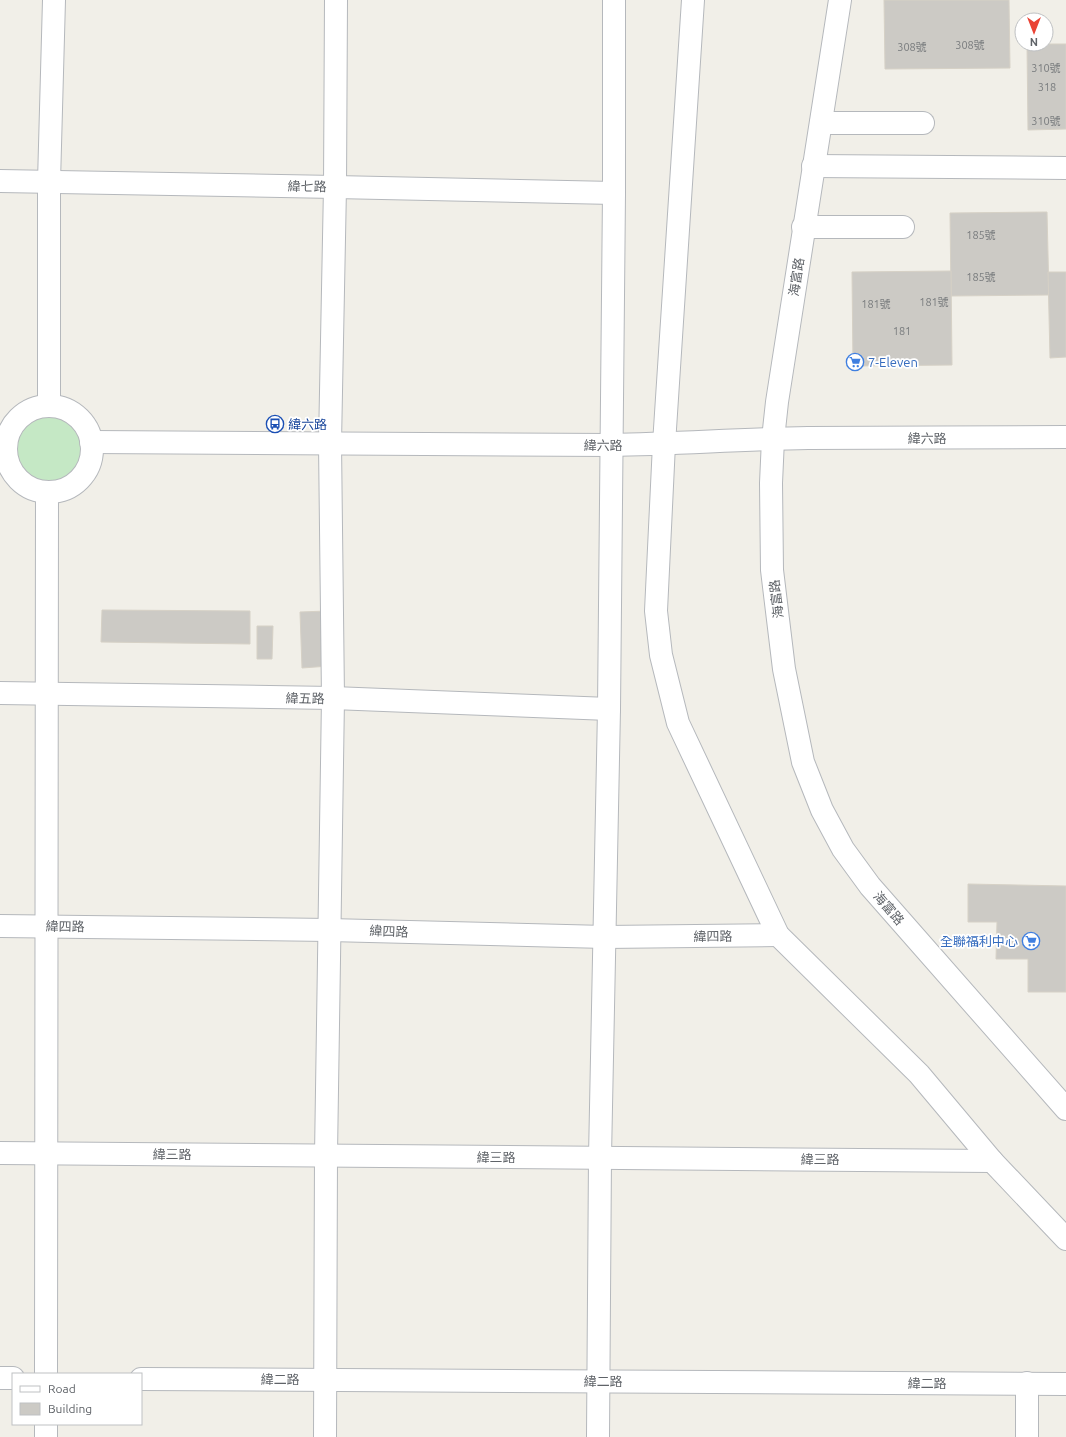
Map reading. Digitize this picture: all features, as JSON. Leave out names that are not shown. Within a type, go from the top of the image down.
[{"type":"street","points":[[49,406],[49,182],[54,0]]},
{"type":"street","points":[[325,1437],[326,1155],[334,698],[330,443],[335,186],[336,0]]},
{"type":"street","points":[[598,1437],[600,1157],[609,709],[614,193],[614,0]]},
{"type":"street","points":[[693,0],[664,444],[656,611],[661,655],[678,723],[778,935],[919,1074],[992,1161],[1066,1239]]},
{"type":"street","name":"海富路","points":[[840,0],[803,227],[777,402],[773,439],[771,482],[772,570],[784,669],[803,762],[822,810],[843,849],[870,886],[1066,1109]]},
{"type":"street","points":[[821,123],[923,123]]},
{"type":"street","points":[[813,166],[1066,168]]},
{"type":"street","name":"緯七路","points":[[0,181],[335,186],[614,193]]},
{"type":"street","points":[[803,227],[903,227]]},
{"type":"street","points":[[49,406],[70,411],[81,420],[87,428],[92,442],[91,459],[85,472],[78,480],[67,488],[47,492],[28,487],[13,474],[7,462],[3,440],[22,415],[32,409],[49,406]]},
{"type":"street","name":"緯六路","points":[[92,442],[611,445],[773,439],[1066,437]]},
{"type":"street","points":[[46,1373],[47,492]]},
{"type":"street","name":"緯五路","points":[[0,693],[334,698],[609,709]]},
{"type":"street","name":"緯四路","points":[[0,926],[329,930],[605,937],[778,935]]},
{"type":"street","name":"緯三路","points":[[0,1152],[992,1161]]},
{"type":"street","points":[[0,1378],[12,1378]]},
{"type":"street","name":"緯二路","points":[[142,1379],[1066,1384]]},
{"type":"street","points":[[1027,1383],[1027,1437]]},
{"type":"street","points":[[46,1425],[46,1437]]},
{"type":"green space","points":[[47,411],[68,417],[78,427],[84,448],[78,469],[68,479],[47,485],[26,479],[16,469],[10,448],[16,427],[26,417]]},
{"type":"building","points":[[884,0],[1009,0],[1010,68],[885,69]]},
{"type":"building","points":[[1054,44],[1066,44],[1066,129],[1028,130],[1027,52],[1054,52]]},
{"type":"building","points":[[1047,212],[1049,295],[951,296],[950,213]]},
{"type":"building","points":[[951,271],[952,365],[853,366],[852,272]]},
{"type":"building","points":[[1048,272],[1066,272],[1066,357],[1050,358]]},
{"type":"building","points":[[102,610],[250,611],[250,644],[101,642]]},
{"type":"building","points":[[327,611],[329,666],[302,668],[300,612]]},
{"type":"building","points":[[257,626],[273,626],[272,659],[257,659]]},
{"type":"building","name":"全聯福利中心","points":[[968,884],[1066,886],[1066,992],[1028,992],[1028,959],[996,959],[997,922],[968,922]]},
{"type":"place","name":"7-Eleven","points":[[855,362]]},
{"type":"place","name":"緯六路","points":[[275,424]]},
{"type":"place","name":"全聯福利中心","points":[[1031,941]]}]
